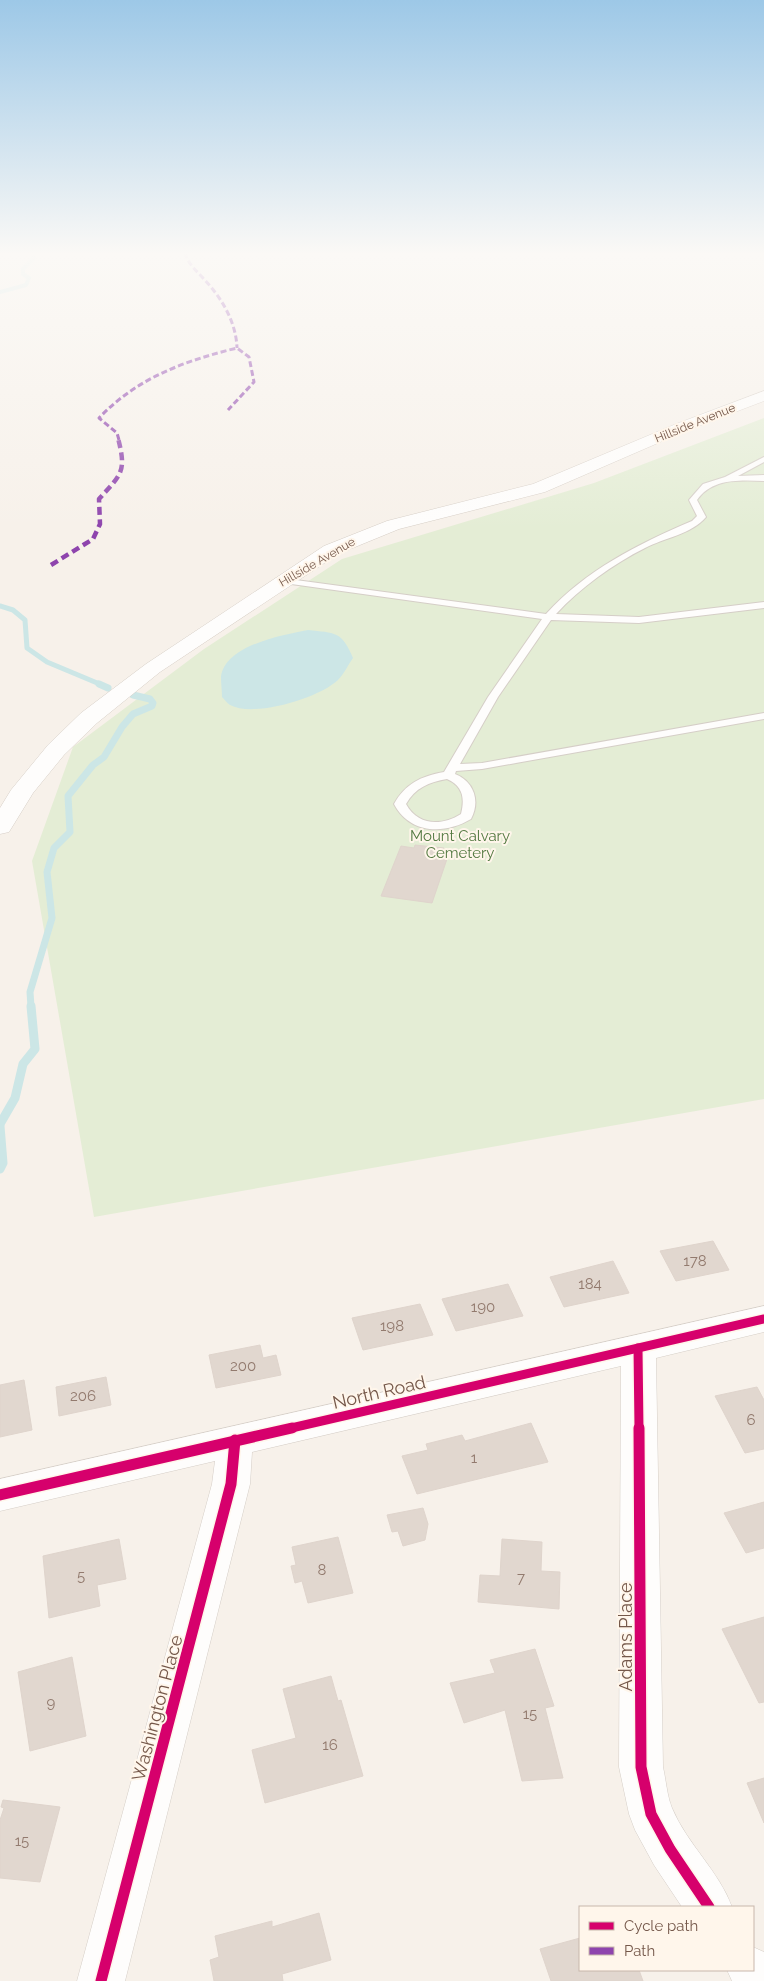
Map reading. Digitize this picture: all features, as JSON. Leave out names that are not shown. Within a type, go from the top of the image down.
[{"type":"main road","name":"Hillside Avenue","points":[[0,827],[23,790],[56,750],[89,718],[153,668],[331,550],[393,525],[539,488],[682,427],[764,396]]},
{"type":"main road","name":"North Road","points":[[0,1495],[764,1319]]},
{"type":"main road","name":"Adams Place","points":[[638,1348],[641,1767],[651,1814],[670,1849],[708,1906]]},
{"type":"main road","name":"Washington Place","points":[[101,1981],[231,1484],[235,1440]]},
{"type":"lane","points":[[450,772],[493,697],[548,617],[562,602],[642,546],[695,523],[702,517],[693,500],[697,493],[764,459]]},
{"type":"lane","points":[[726,479],[764,478]]},
{"type":"lane","points":[[284,580],[548,617],[639,620],[764,605]]},
{"type":"lane","points":[[450,772],[466,787],[471,799],[467,816],[458,823],[432,826],[416,823],[403,812],[400,804],[405,793],[431,777],[450,772],[482,766],[764,716]]},
{"type":"green space","name":"Mount Calvary Cemetery","points":[[764,418],[764,1099],[94,1217],[32,861],[73,747],[204,649],[342,559],[594,483]]},
{"type":"water","points":[[308,630],[337,635],[349,649],[353,658],[338,680],[329,687],[302,699],[270,708],[241,708],[230,705],[222,697],[221,677],[225,666],[233,657],[257,643]]},
{"type":"building","points":[[415,845],[444,848],[443,852],[449,853],[432,903],[381,896],[401,846],[414,848]]},
{"type":"building","points":[[713,1241],[729,1270],[676,1281],[660,1251]]},
{"type":"building","points":[[613,1261],[629,1293],[564,1307],[550,1277]]},
{"type":"building","points":[[508,1284],[523,1316],[456,1331],[442,1299]]},
{"type":"building","points":[[420,1304],[433,1335],[363,1350],[352,1318]]},
{"type":"building","points":[[260,1345],[263,1358],[276,1355],[281,1375],[216,1388],[209,1355]]},
{"type":"building","points":[[106,1377],[111,1405],[59,1416],[56,1387]]},
{"type":"building","points":[[24,1380],[32,1430],[0,1437],[0,1385]]},
{"type":"building","points":[[757,1387],[764,1400],[764,1449],[745,1453],[715,1396]]},
{"type":"building","points":[[531,1423],[548,1462],[417,1494],[402,1456],[428,1450],[426,1444],[462,1435],[465,1441]]},
{"type":"building","points":[[764,1502],[764,1548],[746,1553],[724,1513]]},
{"type":"building","points":[[423,1508],[428,1524],[425,1540],[403,1546],[398,1531],[392,1532],[387,1515]]},
{"type":"building","points":[[338,1537],[353,1593],[308,1603],[302,1581],[295,1583],[291,1566],[296,1565],[292,1547]]},
{"type":"building","points":[[119,1539],[126,1579],[97,1585],[100,1606],[49,1618],[43,1556]]},
{"type":"building","points":[[502,1539],[542,1542],[541,1571],[560,1572],[559,1609],[478,1602],[480,1575],[500,1576]]},
{"type":"building","points":[[764,1617],[764,1702],[759,1703],[722,1629]]},
{"type":"building","points":[[535,1649],[554,1706],[545,1708],[563,1778],[522,1781],[505,1710],[464,1723],[450,1683],[495,1673],[490,1660]]},
{"type":"building","points":[[72,1657],[86,1736],[30,1751],[18,1672]]},
{"type":"building","points":[[331,1676],[338,1701],[341,1700],[363,1776],[265,1803],[252,1750],[296,1738],[283,1689]]},
{"type":"building","points":[[764,1778],[764,1823],[747,1783]]},
{"type":"building","points":[[3,1800],[60,1807],[40,1882],[0,1878],[0,1820],[4,1808],[1,1807]]},
{"type":"building","points":[[319,1913],[331,1960],[282,1974],[283,1981],[214,1981],[210,1960],[219,1957],[215,1936],[272,1921],[272,1927]]},
{"type":"building","points":[[579,1938],[579,1971],[639,1971],[643,1981],[551,1981],[540,1949]]},
{"type":"waterway","points":[[0,606],[13,610],[25,620],[27,648],[47,662],[102,685]]},
{"type":"waterway","points":[[99,684],[108,688]]},
{"type":"waterway","points":[[31,1007],[30,992],[52,918],[47,872],[54,848],[70,832],[68,796],[93,765],[104,757],[122,727],[133,714],[152,706],[153,703],[150,699],[133,695]]},
{"type":"waterway","points":[[0,1124],[15,1098],[23,1064],[35,1049],[31,1006]]},
{"type":"waterway","points":[[0,1126],[3,1163],[0,1169]]},
{"type":"marked path","points":[[51,565],[93,539],[100,524],[99,499],[121,474],[123,458],[117,433],[99,418],[113,403],[144,381],[180,364],[237,348],[249,357],[254,382],[228,410]]},
{"type":"cycle path","points":[[0,1495],[764,1319]]},
{"type":"cycle path","points":[[638,1348],[641,1767],[651,1814],[670,1849],[708,1906]]},
{"type":"cycle path","points":[[101,1981],[231,1484],[235,1440]]}]
